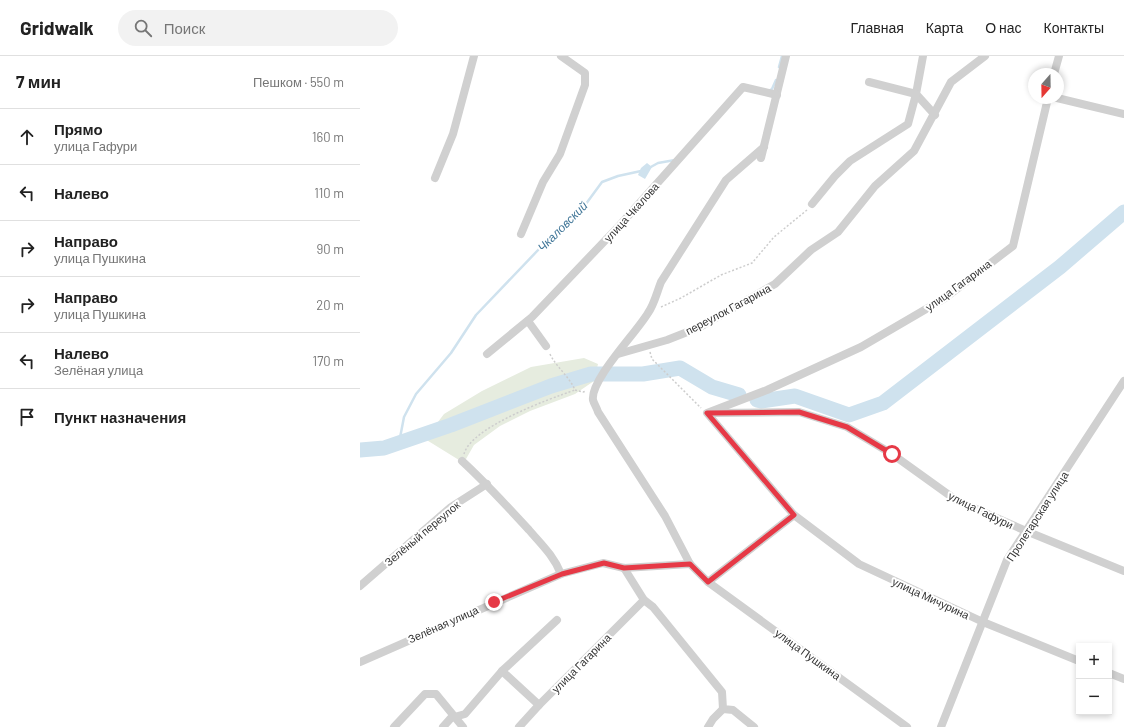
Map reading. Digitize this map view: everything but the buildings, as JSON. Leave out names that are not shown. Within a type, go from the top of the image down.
[{"type":"street","points":[[435,178],[453,134],[474,56]]},
{"type":"street","points":[[521,234],[543,182],[560,154],[584,85],[585,73],[561,56]]},
{"type":"street","points":[[761,158],[786,56]]},
{"type":"street","points":[[812,204],[835,176],[850,161],[908,124],[916,94],[923,56]]},
{"type":"street","name":"переулок Гагарина","points":[[618,354],[667,340],[700,327],[775,284],[810,250],[838,232],[874,186],[914,151],[935,115],[951,82],[985,56]]},
{"type":"street","points":[[1056,68],[1059,56]]},
{"type":"street","points":[[869,82],[916,94],[935,115]]},
{"type":"street","name":"улица Чкалова","points":[[487,354],[528,321],[620,225],[743,86],[777,95]]},
{"type":"street","points":[[1064,100],[1124,114]]},
{"type":"street","name":"улица Гагарина","points":[[707,413],[766,390],[861,347],[945,298],[1012,246],[1047,104]]},
{"type":"street","points":[[596,386],[650,311],[654,297],[661,282],[726,180],[764,146]]},
{"type":"street","points":[[528,321],[546,346]]},
{"type":"street","name":"Пролетарская улица","points":[[942,727],[1007,560],[1124,381]]},
{"type":"street","name":"улица Пушкина","points":[[596,386],[593,400],[598,412],[664,516],[690,564],[708,582],[907,727]]},
{"type":"street","name":"улица Гафури","points":[[707,413],[799,412],[847,427],[892,454],[956,500],[1026,531],[1124,570]]},
{"type":"street","name":"улица Мичурина","points":[[707,413],[794,515],[859,564],[983,622],[1076,660]]},
{"type":"street","points":[[462,461],[487,484],[555,560],[562,574]]},
{"type":"street","name":"Зелёный переулок","points":[[360,586],[451,507],[487,484]]},
{"type":"street","points":[[708,582],[794,515]]},
{"type":"street","name":"Зелёная улица","points":[[360,662],[562,574],[604,563],[624,568],[690,564]]},
{"type":"street","points":[[624,568],[644,600],[653,607],[722,692],[723,709],[713,719],[708,727]]},
{"type":"street","name":"улица Гагарина","points":[[519,727],[644,600]]},
{"type":"street","points":[[443,727],[454,717],[465,714],[502,671],[557,620]]},
{"type":"street","points":[[502,671],[539,705]]},
{"type":"street","points":[[1112,674],[1124,679]]},
{"type":"street","points":[[394,727],[425,694],[436,694],[463,727]]},
{"type":"street","points":[[723,709],[733,710],[754,727]]},
{"type":"path","points":[[650,311],[681,298],[721,275],[752,263],[774,237],[805,213],[812,204]]},
{"type":"path","points":[[546,346],[553,360],[570,379],[575,390]]},
{"type":"path","points":[[652,359],[707,413]]},
{"type":"path","points":[[462,461],[466,447],[476,437],[489,428],[528,408],[575,390],[583,392],[596,386]]},
{"type":"shaded area","points":[[584,358],[598,364],[594,381],[575,394],[530,411],[500,426],[474,445],[466,459],[459,460],[425,439],[444,414],[482,391],[531,367]]},
{"type":"water","points":[[647,163],[652,167],[645,179],[638,175],[641,168]]},
{"type":"waterway","name":"Чкаловский","points":[[779,67],[782,56]]},
{"type":"waterway","name":"Чкаловский","points":[[770,90],[772,89],[776,80]]},
{"type":"waterway","name":"Чкаловский","points":[[649,168],[658,163],[675,160]]},
{"type":"waterway","name":"Чкаловский","points":[[399,443],[404,417],[416,394],[451,353],[476,315],[540,248],[580,212],[602,182],[618,176],[641,171]]},
{"type":"waterway","points":[[757,400],[761,401],[795,396],[849,415],[883,403],[1060,267],[1124,212]]},
{"type":"waterway","points":[[360,450],[384,448],[451,425],[551,386],[591,374],[643,374],[680,368],[712,387],[739,395]]},
{"type":"route","points":[[494,602],[562,574],[604,563],[624,568],[690,564],[708,582],[794,515],[707,413],[799,412],[847,427],[892,454]]}]
